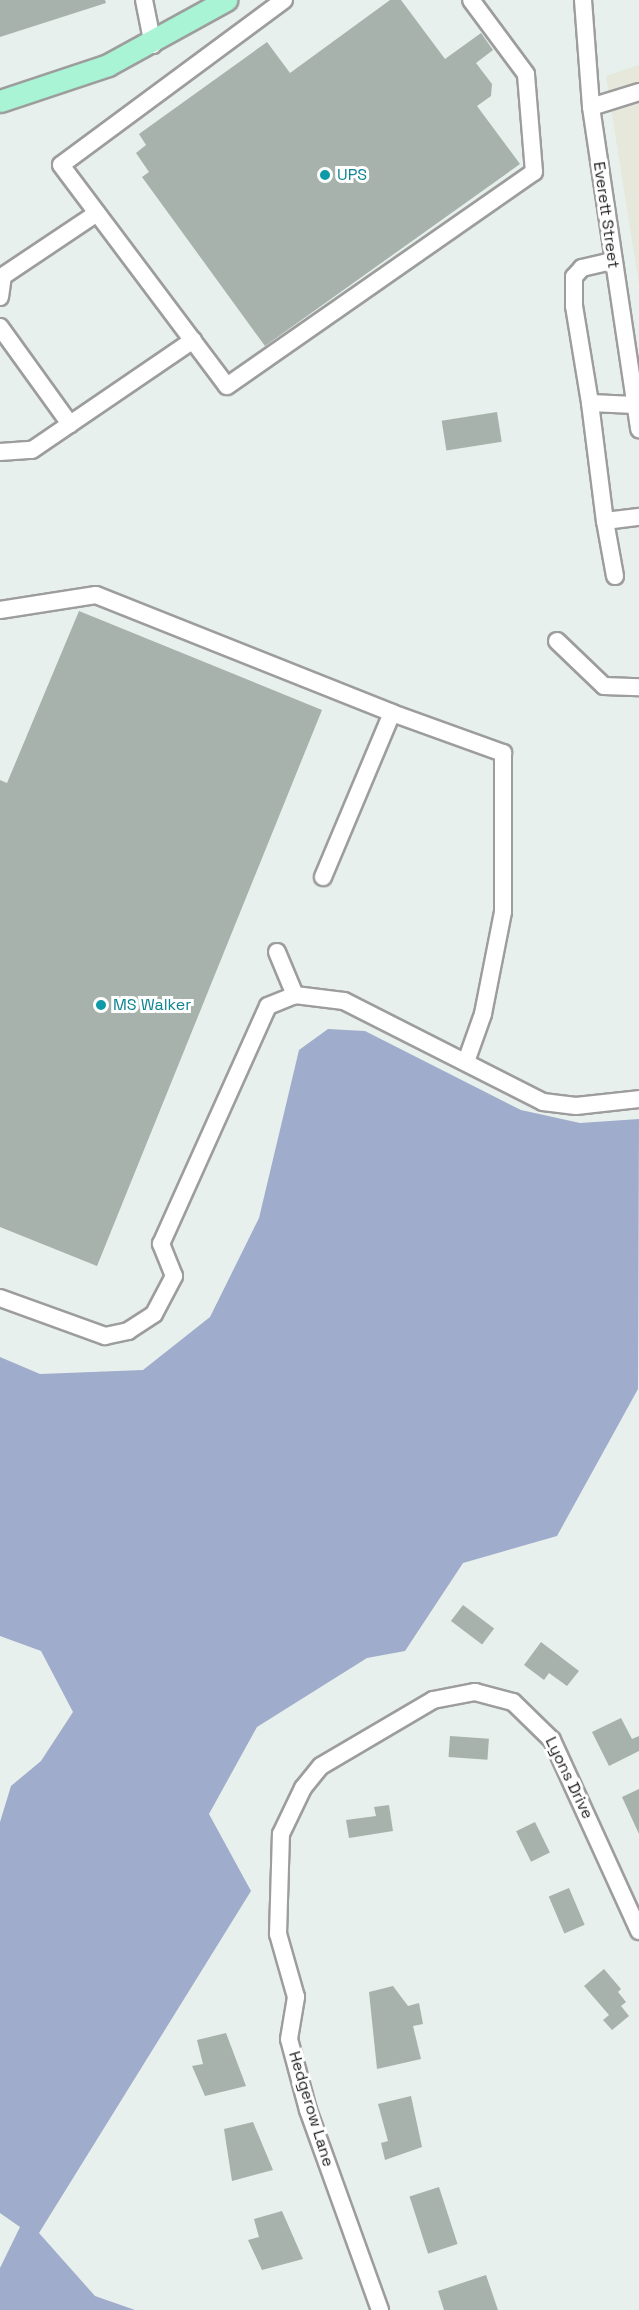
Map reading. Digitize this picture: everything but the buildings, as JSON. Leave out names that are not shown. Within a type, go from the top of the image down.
[{"type":"main road","points":[[0,101],[153,45],[226,0]]},
{"type":"street","points":[[144,0],[153,45]]},
{"type":"street","points":[[284,0],[61,165],[228,386],[534,171],[526,74],[471,0]]},
{"type":"street","name":"Everett Street","points":[[584,0],[591,107],[612,261],[634,361],[635,405],[639,429]]},
{"type":"street","points":[[591,107],[639,92]]},
{"type":"street","points":[[0,297],[3,276],[97,213]]},
{"type":"street","points":[[612,261],[582,268],[574,277],[605,521],[615,576]]},
{"type":"street","points":[[0,327],[70,424]]},
{"type":"street","points":[[0,452],[32,450],[193,340]]},
{"type":"street","points":[[590,403],[635,405]]},
{"type":"street","points":[[605,521],[639,517]]},
{"type":"street","points":[[0,610],[96,595],[392,713],[503,753],[503,912],[486,1004],[467,1059]]},
{"type":"street","points":[[557,640],[604,686],[639,687]]},
{"type":"street","points":[[323,877],[392,713]]},
{"type":"street","points":[[277,952],[295,995]]},
{"type":"street","points":[[0,1298],[105,1336],[129,1331],[154,1314],[174,1276],[161,1244],[268,1006],[295,995],[344,1001],[467,1059],[543,1102],[576,1106],[639,1099]]},
{"type":"street","name":"Lyons Drive","points":[[410,1712],[449,1695],[475,1692],[513,1702],[535,1718],[558,1751],[639,1931]]},
{"type":"street","name":"Hedgerow Lane","points":[[380,2310],[308,2110],[289,2039],[296,1997],[278,1934],[281,1834],[288,1811],[321,1766],[410,1712]]},
{"type":"shaded area","points":[[639,65],[639,285],[606,76]]},
{"type":"shaded area","points":[[328,1029],[365,1031],[521,1110],[580,1123],[639,1119],[638,1389],[557,1536],[463,1563],[405,1651],[367,1658],[257,1727],[209,1814],[251,1891],[39,2233],[95,2296],[135,2310],[0,2310],[0,2268],[20,2227],[0,2213],[0,1822],[11,1786],[41,1761],[73,1712],[41,1651],[0,1636],[0,1357],[40,1374],[143,1370],[210,1317],[259,1218],[299,1050]]},
{"type":"place","name":"UPS","points":[[325,175]]},
{"type":"place","name":"MS Walker","points":[[101,1005]]}]
